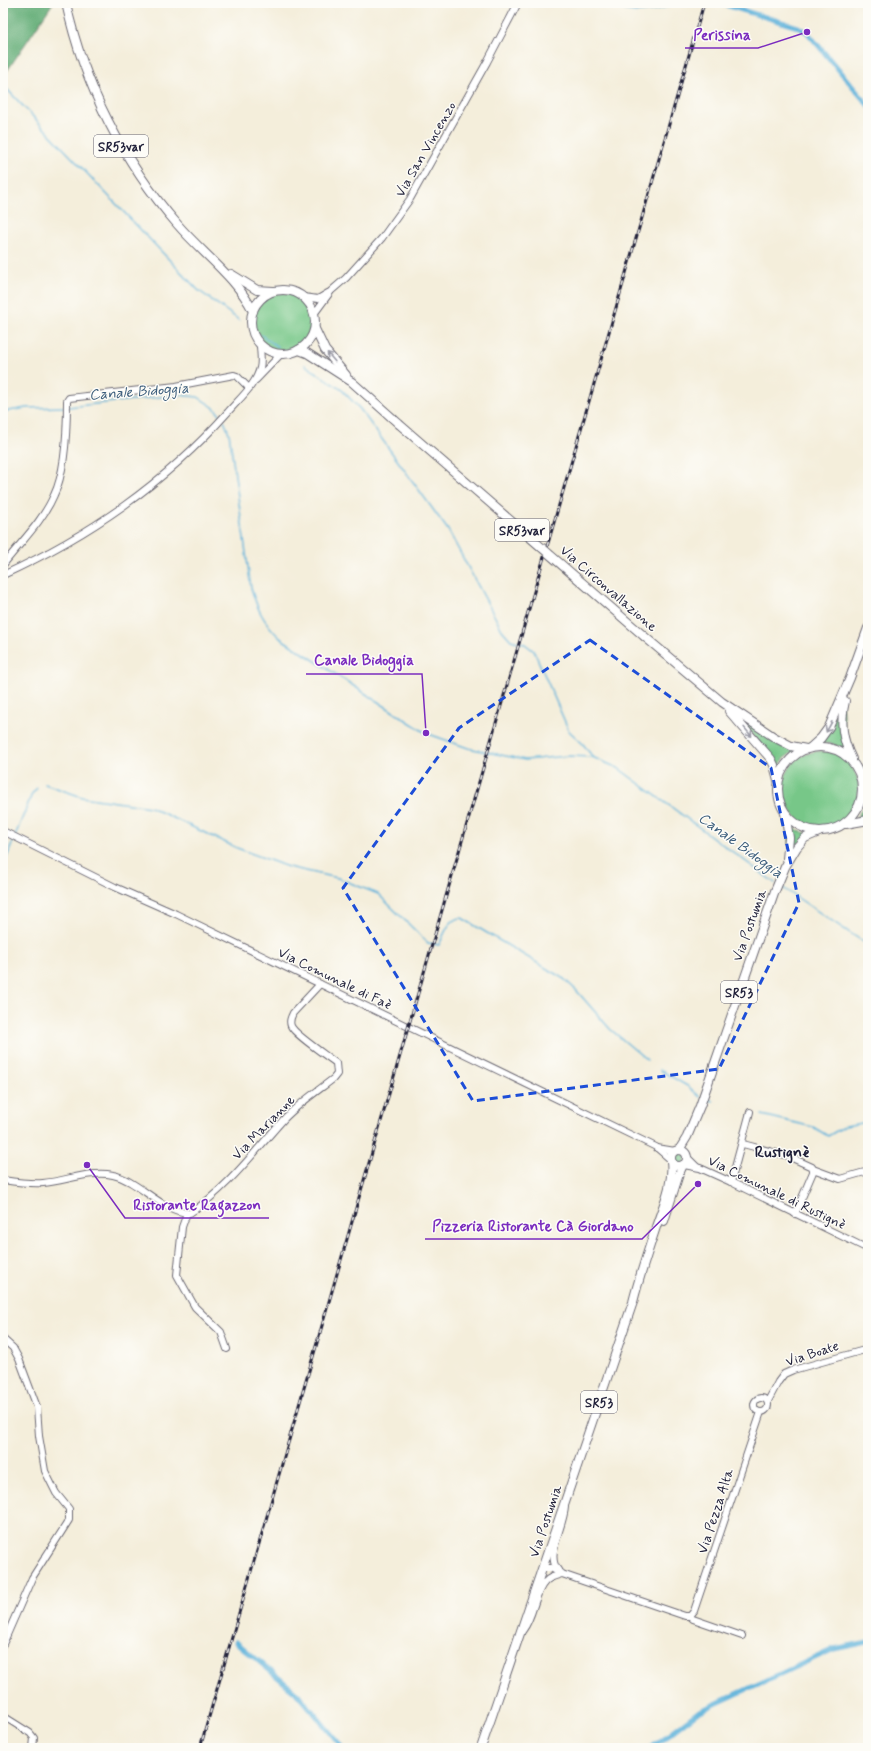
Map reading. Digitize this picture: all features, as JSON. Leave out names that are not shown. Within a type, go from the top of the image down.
[{"type":"main road","name":"SR53var","points":[[66,3],[73,34],[84,66],[117,139],[140,174],[176,222],[193,242],[239,288],[253,311]]},
{"type":"main road","name":"SR53var","points":[[217,265],[257,290],[285,290],[295,292],[304,297]]},
{"type":"main road","points":[[274,291],[260,300],[253,311],[251,326],[255,338],[260,344],[269,351],[280,354],[290,354],[299,350],[309,342],[314,329]]},
{"type":"main road","points":[[304,297],[314,314]]},
{"type":"main road","name":"SR53var","points":[[314,314],[314,329]]},
{"type":"main road","name":"Via Circonvallazione","points":[[314,329],[325,350],[352,382]]},
{"type":"main road","name":"Via Circonvallazione","points":[[299,350],[307,353],[352,382],[645,637],[722,702],[774,737],[791,746],[808,748]]},
{"type":"main road","name":"SR53","points":[[850,678],[843,709],[842,730],[845,744],[861,776],[863,787],[862,799],[858,809],[845,824],[830,830],[819,832],[805,829],[794,823],[785,812],[778,794],[778,781],[786,763],[793,756],[808,748],[821,738],[829,727],[850,678],[868,628]]},
{"type":"main road","name":"Via Circonvallazione","points":[[722,702],[770,759],[774,765],[778,781]]},
{"type":"main road","name":"SR53","points":[[808,748],[824,747],[837,750],[847,756],[856,766]]},
{"type":"main road","points":[[863,787],[868,805]]},
{"type":"main road","name":"Via Postumia","points":[[481,1748],[633,1302],[679,1174],[682,1157],[775,890],[785,867],[789,851],[790,838],[785,812]]},
{"type":"main road","points":[[845,824],[868,820]]},
{"type":"main road","name":"Via Postumia","points":[[785,867],[802,842],[819,832]]},
{"type":"main road","points":[[672,1155],[682,1157],[676,1166],[671,1160],[672,1155]]},
{"type":"main road","name":"Via Postumia","points":[[633,1302],[641,1272],[669,1189],[672,1174],[671,1160]]},
{"type":"street","name":"Via San Vincenzo","points":[[314,314],[332,292],[382,238],[410,199],[484,69],[518,3]]},
{"type":"street","name":"Via San Vincenzo","points":[[304,297],[318,299],[332,292]]},
{"type":"street","points":[[3,575],[65,544],[134,499],[188,454],[219,422],[253,382],[260,368],[260,344]]},
{"type":"street","points":[[253,382],[259,379],[280,354]]},
{"type":"street","points":[[3,565],[44,513],[54,496],[61,472],[67,401],[73,397],[176,386],[234,375],[237,376],[249,388]]},
{"type":"street","name":"Via Comunale di Faè","points":[[3,831],[115,887],[320,984],[656,1147],[682,1157]]},
{"type":"street","name":"Via Marianne","points":[[187,1213],[190,1213],[208,1200],[244,1165],[291,1112],[333,1079],[337,1074],[336,1063],[296,1032],[290,1024],[290,1018],[293,1013],[320,984]]},
{"type":"street","points":[[731,1182],[750,1112]]},
{"type":"street","points":[[742,1144],[788,1156],[812,1167],[813,1169],[840,1179],[868,1170]]},
{"type":"street","name":"Via Comunale di Faè","points":[[656,1147],[671,1160]]},
{"type":"street","name":"Via Comunale di Rustignè","points":[[682,1157],[697,1167],[868,1249]]},
{"type":"street","points":[[795,1214],[813,1169]]},
{"type":"street","points":[[3,1180],[42,1183],[98,1174],[115,1175],[165,1205],[187,1213],[182,1227],[177,1275],[195,1307],[221,1332],[227,1349]]},
{"type":"street","points":[[3,1339],[13,1348],[19,1359],[36,1407],[40,1443],[46,1471],[51,1484],[68,1506],[69,1520],[32,1578],[3,1644]]},
{"type":"street","name":"Via Boate","points":[[767,1400],[784,1374],[793,1370],[868,1349]]},
{"type":"street","points":[[761,1397],[767,1400],[768,1408],[765,1411],[761,1412],[755,1408],[755,1401],[761,1397]]},
{"type":"street","name":"Via Pezza Alta","points":[[690,1616],[694,1611],[761,1412]]},
{"type":"street","points":[[562,1574],[554,1566],[552,1554],[565,1517],[566,1502]]},
{"type":"street","points":[[543,1568],[551,1568],[562,1574],[685,1616],[690,1616],[693,1619],[742,1636]]},
{"type":"street","points":[[520,1634],[530,1622],[544,1582],[551,1577],[562,1574]]},
{"type":"street","points":[[3,1716],[34,1738],[33,1748]]},
{"type":"highlighted area","points":[[590,640],[771,768],[799,903],[719,1069],[473,1101],[343,888],[459,728]]},
{"type":"green space","points":[[3,3],[53,3],[3,77]]},
{"type":"green space","points":[[277,293],[289,293],[304,301],[312,316],[312,328],[304,343],[289,351],[277,351],[262,343],[254,328],[254,316],[262,301]]},
{"type":"green space","points":[[842,701],[845,749],[832,744],[818,743]]},
{"type":"green space","points":[[735,714],[796,750],[783,759],[779,769]]},
{"type":"green space","points":[[821,751],[836,754],[848,762],[856,774],[859,789],[856,804],[848,816],[836,824],[821,827],[806,824],[794,816],[786,804],[783,789],[786,774],[794,762],[806,754]]},
{"type":"green space","points":[[865,803],[868,809],[868,818],[856,819]]},
{"type":"green space","points":[[788,823],[799,831],[809,834],[790,851]]},
{"type":"green space","points":[[682,1152],[685,1153],[685,1163],[678,1164],[675,1163],[674,1156],[675,1153]]},
{"type":"waterway","points":[[612,3],[634,10],[657,8],[672,3]]},
{"type":"waterway","points":[[719,3],[798,27],[807,32],[868,105]]},
{"type":"waterway","points":[[3,85],[198,290],[239,320]]},
{"type":"waterway","points":[[261,335],[278,347]]},
{"type":"waterway","points":[[305,365],[342,390],[360,409],[448,530],[502,630],[511,640],[525,644],[534,651],[569,731],[583,744],[592,756]]},
{"type":"waterway","name":"Canale Bidoggia","points":[[68,407],[179,395],[198,397],[213,407],[221,416]]},
{"type":"waterway","name":"Canale Bidoggia","points":[[3,412],[26,408],[64,407]]},
{"type":"waterway","name":"Canale Bidoggia","points":[[224,421],[229,433],[251,588],[262,615],[269,626],[280,638],[426,733],[468,748],[525,760],[568,756],[592,757],[618,768],[775,883]]},
{"type":"waterway","points":[[45,784],[82,797],[150,807],[237,848],[288,867],[338,878],[378,894],[428,943],[439,945],[450,923],[457,918],[462,918],[564,979],[576,990],[610,1029],[647,1060]]},
{"type":"waterway","points":[[15,836],[32,794],[37,788]]},
{"type":"waterway","points":[[3,867],[14,839]]},
{"type":"waterway","name":"Canale Bidoggia","points":[[780,886],[868,945]]},
{"type":"waterway","points":[[660,1070],[689,1087],[700,1097]]},
{"type":"waterway","points":[[705,1099],[713,1101]]},
{"type":"waterway","points":[[762,1115],[813,1127],[828,1136],[845,1126],[868,1122]]},
{"type":"waterway","points":[[236,1642],[299,1695],[343,1748]]},
{"type":"waterway","points":[[651,1748],[698,1712],[834,1649],[868,1642]]},
{"type":"railway","points":[[200,1748],[704,3]]},
{"type":"place","name":"Perissina","points":[[807,32]]},
{"type":"place","name":"Canale Bidoggia","points":[[426,733]]},
{"type":"place","name":"Ristorante Ragazzon","points":[[87,1165]]},
{"type":"place","name":"Pizzeria Ristorante Cà Giordano","points":[[698,1184]]},
{"type":"district","name":"Rustignè","points":[[782,1151]]}]
